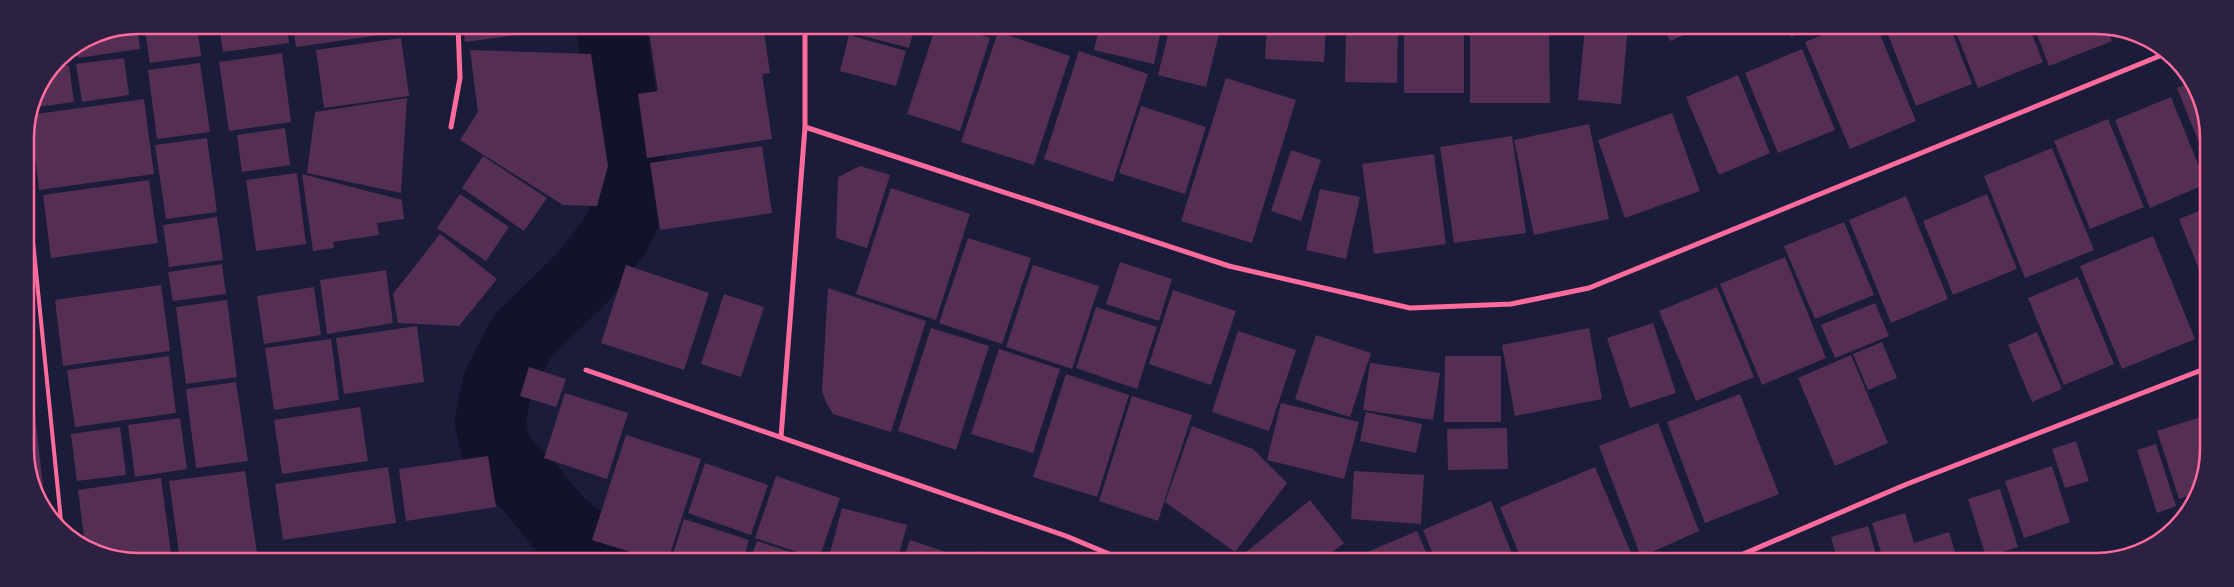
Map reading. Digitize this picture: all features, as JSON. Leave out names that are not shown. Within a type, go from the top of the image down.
[{"type":"street","points":[[451,127],[460,78],[458,34]]},
{"type":"street","points":[[781,436],[805,127],[806,34]]},
{"type":"street","points":[[805,127],[1229,266],[1410,308],[1510,304],[1589,288],[2161,56]]},
{"type":"street","points":[[586,370],[1066,536],[1107,553]]},
{"type":"street","points":[[1746,553],[1907,484],[2200,371]]},
{"type":"lane","points":[[34,252],[61,519]]},
{"type":"building","points":[[138,34],[140,49],[78,58],[77,53],[92,44],[111,37]]},
{"type":"building","points":[[145,34],[198,34],[201,56],[150,63]]},
{"type":"building","points":[[220,34],[288,34],[289,43],[223,52]]},
{"type":"building","points":[[294,34],[387,34],[296,47]]},
{"type":"building","points":[[464,34],[524,34],[465,42]]},
{"type":"building","points":[[649,34],[764,34],[770,73],[762,74],[772,139],[647,158],[638,94],[658,91]]},
{"type":"building","points":[[856,34],[913,34],[909,48]]},
{"type":"building","points":[[933,34],[978,34],[990,38],[960,131],[907,114]]},
{"type":"building","points":[[997,34],[1004,34],[1070,56],[1034,165],[961,142]]},
{"type":"building","points":[[1098,34],[1160,34],[1154,64],[1094,50]]},
{"type":"building","points":[[1168,34],[1219,34],[1206,87],[1158,75]]},
{"type":"building","points":[[1267,34],[1326,34],[1324,62],[1265,59]]},
{"type":"building","points":[[1346,34],[1398,34],[1397,83],[1345,82]]},
{"type":"building","points":[[1404,34],[1464,34],[1464,93],[1404,93]]},
{"type":"building","points":[[1470,34],[1549,34],[1550,103],[1470,103]]},
{"type":"building","points":[[1584,34],[1627,34],[1621,104],[1578,100]]},
{"type":"building","points":[[1667,34],[1686,34],[1670,41]]},
{"type":"building","points":[[1825,34],[1880,34],[1916,121],[1850,149],[1805,42]]},
{"type":"building","points":[[1888,34],[1953,34],[1972,84],[1916,106]]},
{"type":"building","points":[[1957,34],[2032,34],[2043,62],[1978,88]]},
{"type":"building","points":[[2037,34],[2110,35],[2112,41],[2049,66]]},
{"type":"building","points":[[849,35],[906,51],[896,86],[840,71]]},
{"type":"building","points":[[401,38],[409,96],[324,108],[316,50]]},
{"type":"building","points":[[1802,49],[1835,130],[1778,153],[1745,73]]},
{"type":"building","points":[[470,50],[591,54],[608,166],[597,206],[563,205],[460,140],[478,112]]},
{"type":"building","points":[[1079,51],[1148,74],[1113,182],[1044,159]]},
{"type":"building","points":[[282,53],[291,122],[229,131],[219,62]]},
{"type":"building","points":[[124,58],[129,95],[82,102],[76,64]]},
{"type":"building","points":[[200,63],[210,132],[157,139],[148,70]]},
{"type":"building","points":[[69,65],[74,102],[39,107],[44,92],[62,66]]},
{"type":"building","points":[[1738,75],[1770,153],[1719,175],[1686,97]]},
{"type":"building","points":[[1226,78],[1296,100],[1252,243],[1181,221]]},
{"type":"building","points":[[2186,84],[2195,104],[2200,131],[2200,146],[2177,88]]},
{"type":"building","points":[[2171,97],[2200,169],[2200,187],[2150,208],[2115,120]]},
{"type":"building","points":[[407,98],[401,193],[307,173],[315,112]]},
{"type":"building","points":[[144,99],[154,174],[39,190],[34,148],[36,114]]},
{"type":"building","points":[[1141,106],[1206,127],[1185,194],[1119,173]]},
{"type":"building","points":[[1672,113],[1700,191],[1625,218],[1598,140]]},
{"type":"building","points":[[2108,119],[2144,207],[2090,229],[2054,141]]},
{"type":"building","points":[[1589,124],[1609,219],[1534,235],[1514,140]]},
{"type":"building","points":[[285,128],[290,165],[242,172],[237,135]]},
{"type":"building","points":[[1512,136],[1526,233],[1454,243],[1440,147]]},
{"type":"building","points":[[207,138],[217,212],[166,219],[155,145]]},
{"type":"building","points":[[762,146],[772,213],[660,230],[650,163]]},
{"type":"building","points":[[2052,148],[2094,250],[2025,278],[1984,176]]},
{"type":"building","points":[[1291,150],[1321,160],[1301,221],[1271,211]]},
{"type":"building","points":[[1434,154],[1446,244],[1374,254],[1362,164]]},
{"type":"building","points":[[483,156],[547,198],[524,231],[462,188]]},
{"type":"building","points":[[860,166],[890,175],[867,248],[836,238],[838,177]]},
{"type":"building","points":[[297,173],[306,244],[256,251],[246,180]]},
{"type":"building","points":[[302,174],[402,200],[404,219],[377,223],[379,235],[333,242],[334,248],[313,251]]},
{"type":"building","points":[[149,180],[158,243],[51,258],[43,195]]},
{"type":"building","points":[[891,188],[970,214],[936,320],[856,294]]},
{"type":"building","points":[[1320,189],[1360,197],[1346,259],[1306,250]]},
{"type":"building","points":[[460,194],[509,227],[486,261],[437,228]]},
{"type":"building","points":[[1987,194],[2017,269],[1953,295],[1923,221]]},
{"type":"building","points":[[1906,196],[1948,299],[1891,323],[1849,220]]},
{"type":"building","points":[[2200,211],[2200,272],[2179,219]]},
{"type":"building","points":[[217,217],[223,260],[169,267],[163,225]]},
{"type":"building","points":[[1844,222],[1874,295],[1815,319],[1784,246]]},
{"type":"building","points":[[440,234],[497,279],[459,326],[398,323],[393,294]]},
{"type":"building","points":[[2153,236],[2195,339],[2122,369],[2080,266]]},
{"type":"building","points":[[968,238],[1031,258],[1002,344],[939,323]]},
{"type":"building","points":[[1785,257],[1826,358],[1762,385],[1720,284]]},
{"type":"building","points":[[1120,262],[1172,279],[1159,321],[1106,304]]},
{"type":"building","points":[[222,264],[226,294],[173,301],[168,272]]},
{"type":"building","points":[[626,265],[709,293],[684,370],[601,343]]},
{"type":"building","points":[[1033,265],[1099,286],[1072,369],[1006,347]]},
{"type":"building","points":[[386,270],[393,323],[327,334],[320,280]]},
{"type":"building","points":[[2078,277],[2114,364],[2064,385],[2028,298]]},
{"type":"building","points":[[161,285],[170,351],[63,366],[55,300]]},
{"type":"building","points":[[314,287],[321,335],[264,344],[257,296]]},
{"type":"building","points":[[1717,287],[1754,377],[1696,401],[1659,311]]},
{"type":"building","points":[[828,288],[926,321],[891,432],[833,414],[826,402],[822,391]]},
{"type":"building","points":[[1173,290],[1236,311],[1211,385],[1149,364]]},
{"type":"building","points":[[724,294],[764,307],[741,377],[701,364]]},
{"type":"building","points":[[227,300],[237,377],[186,384],[176,307]]},
{"type":"building","points":[[1875,303],[1889,336],[1835,358],[1821,325]]},
{"type":"building","points":[[1096,307],[1157,327],[1137,389],[1076,368]]},
{"type":"building","points":[[1653,323],[1676,393],[1630,408],[1607,338]]},
{"type":"building","points":[[417,326],[424,382],[344,394],[336,338]]},
{"type":"building","points":[[931,328],[989,346],[956,450],[898,431]]},
{"type":"building","points":[[1589,328],[1602,399],[1515,416],[1502,345]]},
{"type":"building","points":[[1238,331],[1296,350],[1269,431],[1212,412]]},
{"type":"building","points":[[2037,332],[2062,389],[2032,402],[2008,345]]},
{"type":"building","points":[[1316,335],[1371,353],[1350,417],[1295,399]]},
{"type":"building","points":[[331,339],[339,400],[274,410],[265,348]]},
{"type":"building","points":[[1882,342],[1897,378],[1868,390],[1853,354]]},
{"type":"building","points":[[999,349],[1060,369],[1033,453],[971,434]]},
{"type":"building","points":[[1851,355],[1888,443],[1835,466],[1798,378]]},
{"type":"building","points":[[169,356],[176,413],[75,427],[67,370]]},
{"type":"building","points":[[1445,356],[1501,356],[1501,422],[1444,422]]},
{"type":"building","points":[[1370,363],[1440,373],[1433,420],[1363,410]]},
{"type":"building","points":[[529,367],[566,379],[556,407],[520,396]]},
{"type":"building","points":[[1066,374],[1129,395],[1097,497],[1033,477]]},
{"type":"building","points":[[236,382],[248,461],[196,468],[186,389]]},
{"type":"building","points":[[565,393],[628,413],[607,479],[544,458]]},
{"type":"building","points":[[1740,394],[1779,494],[1705,523],[1667,422]]},
{"type":"building","points":[[1132,396],[1192,415],[1158,521],[1099,501]]},
{"type":"building","points":[[1281,403],[1359,422],[1344,479],[1267,460]]},
{"type":"building","points":[[34,405],[44,495],[39,483],[35,463]]},
{"type":"building","points":[[360,407],[368,461],[282,474],[274,420]]},
{"type":"building","points":[[1366,412],[1422,424],[1416,453],[1360,441]]},
{"type":"building","points":[[2200,417],[2198,470],[2195,483],[2189,496],[2179,499],[2157,431]]},
{"type":"building","points":[[180,418],[187,469],[135,477],[128,425]]},
{"type":"building","points":[[1658,423],[1699,531],[1650,553],[1639,553],[1599,446]]},
{"type":"building","points":[[1192,426],[1253,449],[1287,483],[1235,552],[1165,502]]},
{"type":"building","points":[[120,427],[126,475],[77,481],[71,434]]},
{"type":"building","points":[[1507,428],[1508,469],[1448,470],[1447,429]]},
{"type":"building","points":[[626,435],[701,459],[670,553],[634,553],[592,540]]},
{"type":"building","points":[[2076,441],[2089,481],[2065,488],[2052,449]]},
{"type":"building","points":[[2156,444],[2176,506],[2157,513],[2137,450]]},
{"type":"building","points":[[488,456],[496,507],[406,521],[399,469]]},
{"type":"building","points":[[705,463],[768,485],[751,535],[688,513]]},
{"type":"building","points":[[2052,466],[2070,522],[2024,538],[2005,481]]},
{"type":"building","points":[[388,467],[396,523],[283,540],[275,484]]},
{"type":"building","points":[[1595,467],[1631,553],[1519,553],[1500,507]]},
{"type":"building","points":[[245,471],[257,553],[179,553],[169,481]]},
{"type":"building","points":[[1354,471],[1424,475],[1421,524],[1351,519]]},
{"type":"building","points":[[776,476],[840,498],[821,553],[801,553],[755,538]]},
{"type":"building","points":[[161,478],[171,553],[138,553],[111,550],[84,538],[78,490]]},
{"type":"building","points":[[2000,489],[2018,547],[1999,553],[1985,553],[1968,499]]},
{"type":"building","points":[[1310,500],[1344,543],[1331,553],[1245,553]]},
{"type":"building","points":[[1491,501],[1512,553],[1433,553],[1423,530]]},
{"type":"building","points":[[842,508],[907,525],[899,553],[830,553]]},
{"type":"building","points":[[1905,513],[1914,543],[1949,532],[1955,553],[1881,553],[1872,523]]},
{"type":"building","points":[[684,519],[749,540],[745,553],[673,553]]},
{"type":"building","points":[[1868,526],[1876,553],[1835,553],[1831,537]]},
{"type":"building","points":[[1417,531],[1427,553],[1365,553]]},
{"type":"building","points":[[910,540],[949,553],[906,553]]},
{"type":"building","points":[[757,541],[794,553],[753,553]]},
{"type":"waterway","points":[[597,553],[560,524],[525,482],[498,456],[490,422],[498,383],[522,337],[585,275],[616,234],[635,194],[612,34]]}]
